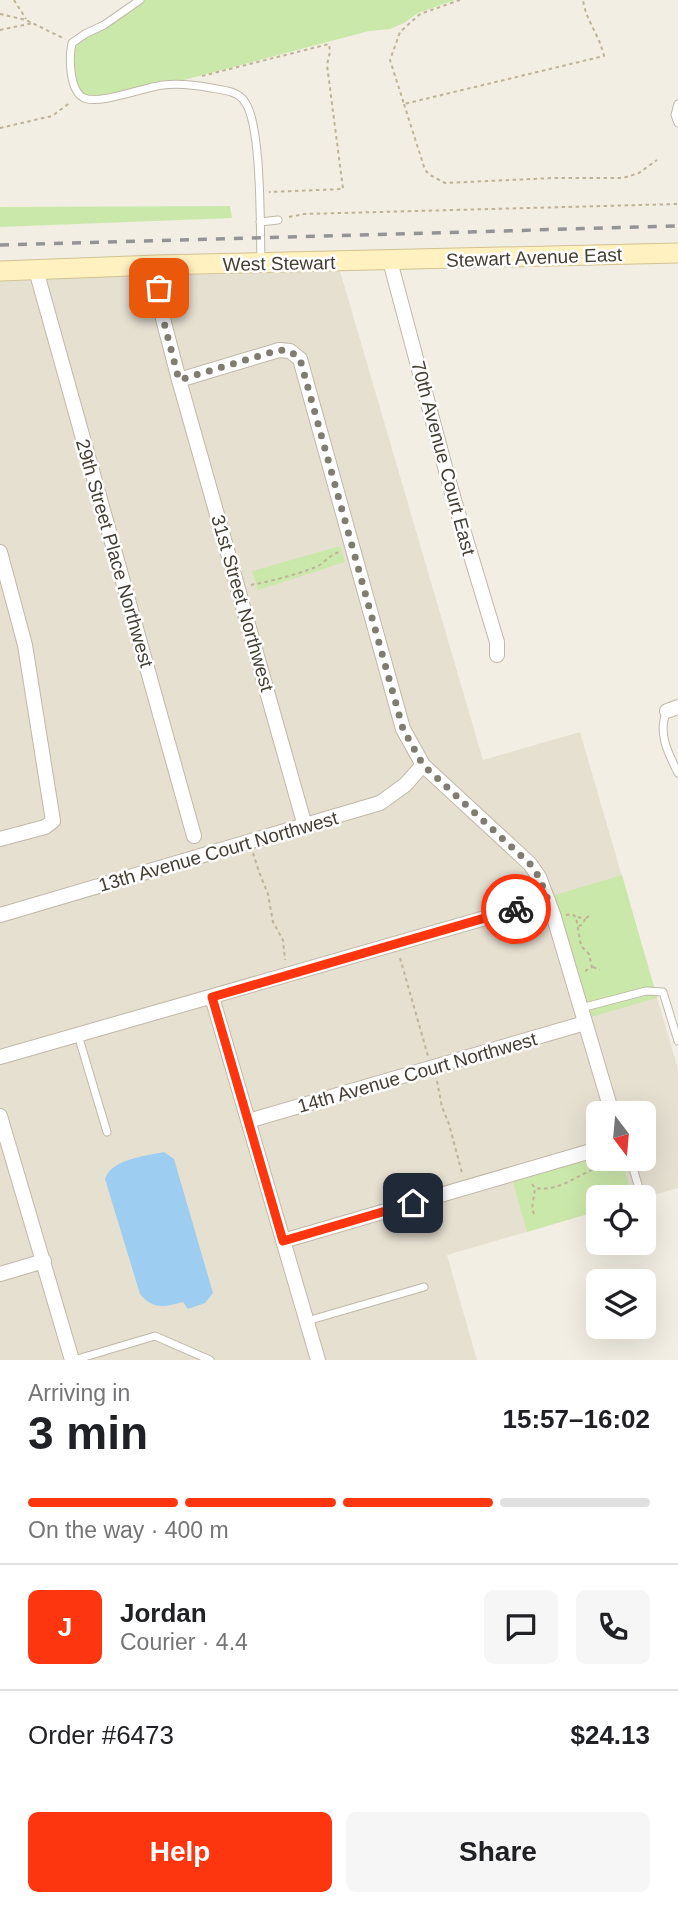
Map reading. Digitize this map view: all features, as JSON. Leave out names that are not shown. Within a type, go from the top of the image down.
[{"type":"street","name":"Stewart Avenue East","points":[[390,261],[678,253]]},
{"type":"street","name":"West Stewart","points":[[0,271],[390,261]]},
{"type":"street","name":"70th Avenue Court East","points":[[390,261],[452,493],[497,642],[497,655]]},
{"type":"street","points":[[157,265],[161,311],[179,380],[279,350],[290,351],[300,359],[403,729],[423,765],[530,864],[539,877],[554,918],[609,1101]]},
{"type":"street","name":"29th Street Place Northwest","points":[[36,270],[194,836]]},
{"type":"street","name":"31st Street Northwest","points":[[179,380],[305,826]]},
{"type":"street","points":[[0,552],[25,645],[53,821],[45,827],[0,839]]},
{"type":"street","name":"13th Avenue Court Northwest","points":[[0,915],[380,803],[405,785],[423,765]]},
{"type":"street","points":[[0,1057],[548,900]]},
{"type":"street","points":[[212,997],[318,1360]]},
{"type":"street","name":"14th Avenue Court Northwest","points":[[248,1121],[586,1023]]},
{"type":"street","points":[[0,1116],[73,1360]]},
{"type":"street","points":[[283,1241],[586,1153]]},
{"type":"street","points":[[0,1274],[44,1261]]},
{"type":"lane","points":[[123,0],[128,9]]},
{"type":"lane","points":[[140,0],[72,43],[72,76],[80,95],[85,99],[99,99],[159,85],[186,84],[231,92],[244,100],[254,134],[261,263]]},
{"type":"lane","points":[[678,104],[675,115],[678,123]]},
{"type":"lane","points":[[260,222],[278,220]]},
{"type":"lane","points":[[672,709],[662,722],[663,734],[678,773]]},
{"type":"lane","points":[[581,1008],[646,991],[663,992],[678,1041]]},
{"type":"lane","points":[[78,1035],[107,1132]]},
{"type":"lane","points":[[634,1171],[638,1185]]},
{"type":"lane","points":[[307,1321],[424,1287]]},
{"type":"lane","points":[[73,1360],[155,1336],[211,1360]]},
{"type":"path","points":[[14,0],[26,20]]},
{"type":"path","points":[[460,0],[420,15],[400,32],[390,60],[425,170],[430,175],[445,183],[553,177],[623,178],[639,173],[657,160]]},
{"type":"path","points":[[404,104],[604,56],[600,39],[584,13],[583,0]]},
{"type":"path","points":[[0,14],[26,20],[72,43]]},
{"type":"path","points":[[0,30],[33,23]]},
{"type":"path","points":[[186,84],[196,77],[330,44],[327,65],[343,189],[258,192]]},
{"type":"path","points":[[0,128],[52,116],[80,95]]},
{"type":"path","points":[[278,220],[304,214],[678,204]]},
{"type":"path","points":[[237,587],[269,582],[317,566],[330,555],[353,547]]},
{"type":"path","points":[[251,842],[268,894],[273,922],[283,940],[289,975]]},
{"type":"path","points":[[554,918],[569,914],[585,919]]},
{"type":"path","points":[[578,926],[592,914]]},
{"type":"path","points":[[576,917],[581,946],[589,954],[592,967]]},
{"type":"path","points":[[571,975],[592,967],[600,970]]},
{"type":"path","points":[[527,1170],[535,1188],[532,1208],[534,1214]]},
{"type":"path","points":[[535,1188],[558,1188],[586,1171]]},
{"type":"shaded area","points":[[340,271],[483,760],[580,732],[678,1069],[678,1188],[656,1194],[656,1185],[586,1185],[586,1214],[447,1255],[477,1360],[0,1360],[0,280]]},
{"type":"green space","points":[[142,0],[455,0],[418,13],[390,29],[369,31],[180,81],[99,97],[85,95],[74,75],[73,60],[77,45],[81,39]]},
{"type":"green space","points":[[230,206],[232,218],[0,227],[0,207]]},
{"type":"green space","points":[[340,546],[345,562],[258,590],[252,571]]},
{"type":"green space","points":[[622,875],[657,998],[591,1017],[555,895]]},
{"type":"green space","points":[[586,1160],[586,1171],[625,1171],[629,1185],[586,1185],[586,1215],[527,1232],[513,1182]]},
{"type":"water","points":[[164,1152],[174,1159],[213,1293],[205,1303],[188,1309],[183,1302],[155,1305],[140,1294],[105,1179],[114,1167],[122,1163]]},
{"type":"railway","points":[[0,245],[678,226]]},
{"type":"way so far","points":[[159,288],[161,311],[179,380],[279,350],[290,351],[300,359],[403,729],[423,765],[530,864],[539,877],[548,900],[516,909]]},
{"type":"route","points":[[413,1203],[283,1241],[212,997],[516,909]]}]
